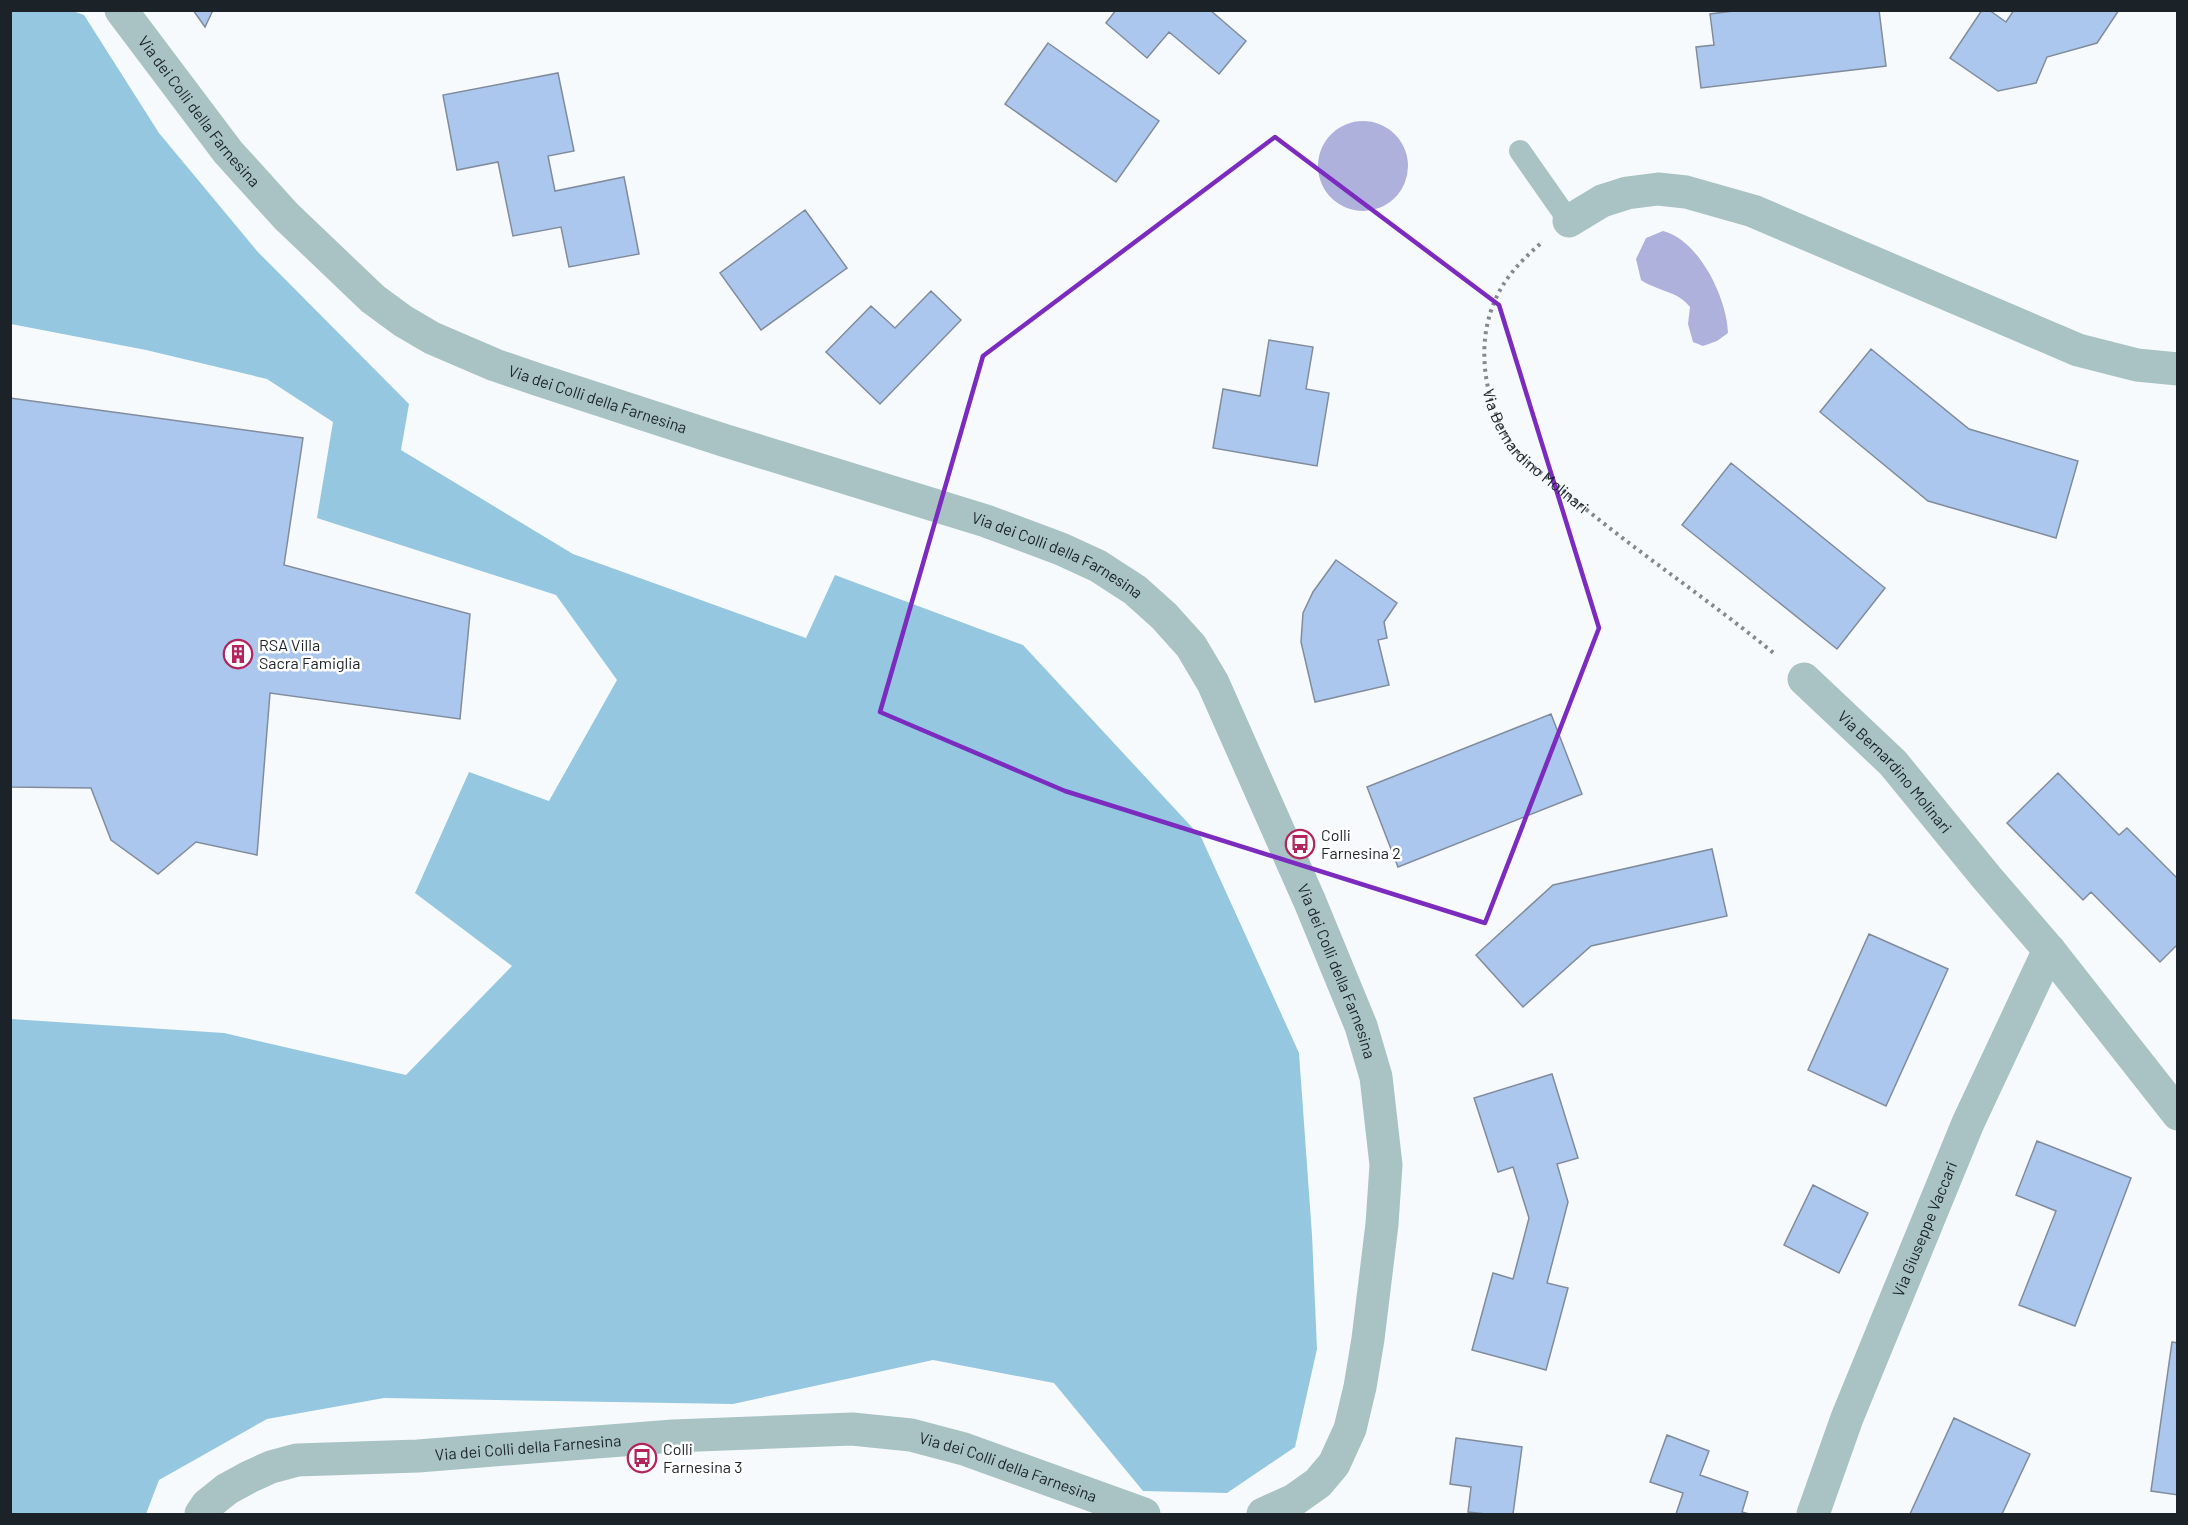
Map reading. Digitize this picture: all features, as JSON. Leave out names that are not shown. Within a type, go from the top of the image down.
[{"type":"street","name":"Via dei Colli della Farnesina","points":[[121,10],[228,152],[286,216],[373,299],[403,321],[432,338],[495,365],[538,380],[986,521],[1061,549],[1098,566],[1134,590],[1164,616],[1191,646],[1213,683],[1310,902],[1361,1026],[1376,1077],[1386,1165],[1382,1224],[1368,1339],[1350,1429],[1334,1464],[1318,1483],[1294,1500],[1263,1515]]},
{"type":"street","points":[[1569,221],[1602,201],[1628,193],[1658,189],[1686,192],[1753,211],[2078,350],[2137,365],[2178,369]]},
{"type":"street","name":"Via Bernardino Molinari","points":[[1804,679],[1893,763],[2049,950],[2178,1114]]},
{"type":"street","name":"Via Giuseppe Vaccari","points":[[1813,1515],[1847,1418],[1968,1123],[2049,950]]},
{"type":"street","name":"Via dei Colli della Farnesina","points":[[201,1515],[207,1505],[227,1489],[271,1467],[297,1460],[418,1456],[673,1436],[852,1429],[911,1435],[963,1449],[1144,1515]]},
{"type":"lane","points":[[1520,151],[1569,221]]},
{"type":"path","name":"Via Bernardino Molinari","points":[[1569,221],[1518,263],[1497,295],[1484,338],[1487,385],[1497,419],[1514,448],[1585,509],[1739,625],[1804,679]]},
{"type":"highlighted area","points":[[1275,137],[1499,305],[1599,628],[1485,923],[1065,791],[880,712],[983,356]]},
{"type":"shaded area","points":[[11,10],[73,11],[84,15],[159,133],[257,251],[409,404],[401,450],[573,554],[806,638],[835,575],[1023,645],[1201,837],[1299,1053],[1312,1235],[1317,1349],[1295,1447],[1227,1493],[1143,1491],[1054,1383],[933,1360],[733,1404],[384,1398],[267,1419],[159,1480],[146,1514],[11,1514],[11,1019],[224,1033],[406,1075],[512,966],[415,893],[469,772],[549,801],[617,680],[556,595],[317,518],[333,422],[267,379],[146,350],[11,324]]},
{"type":"shaded area","points":[[1354,121],[1372,121],[1388,128],[1401,141],[1408,157],[1408,175],[1401,191],[1388,204],[1372,211],[1354,211],[1338,204],[1325,191],[1318,175],[1318,157],[1325,141],[1338,128]]},
{"type":"shaded area","points":[[1663,231],[1688,246],[1709,272],[1722,304],[1728,333],[1717,341],[1703,346],[1693,342],[1688,324],[1690,307],[1673,294],[1641,280],[1636,259],[1646,238]]},
{"type":"building","points":[[193,10],[213,10],[205,27]]},
{"type":"building","points":[[1116,10],[1210,10],[1246,41],[1219,74],[1169,32],[1147,58],[1106,23]]},
{"type":"building","points":[[1741,10],[1879,10],[1886,66],[1701,88],[1696,47],[1714,45],[1710,14]]},
{"type":"building","points":[[1982,10],[1989,10],[2006,22],[2014,10],[2119,10],[2097,43],[2047,57],[2036,83],[1998,91],[1950,58]]},
{"type":"building","points":[[1048,43],[1159,121],[1116,182],[1005,104]]},
{"type":"building","points":[[558,73],[574,151],[548,156],[555,191],[624,177],[639,254],[569,267],[561,227],[513,236],[498,162],[457,170],[443,95]]},
{"type":"building","points":[[805,210],[847,268],[761,330],[720,273]]},
{"type":"building","points":[[931,291],[961,320],[880,404],[826,352],[871,306],[895,328]]},
{"type":"building","points":[[1269,340],[1313,347],[1306,389],[1329,393],[1317,466],[1213,448],[1223,389],[1260,396]]},
{"type":"building","points":[[1871,349],[1969,429],[2078,461],[2056,538],[1928,501],[1820,412]]},
{"type":"building","name":"RSA Villa Sacra Famiglia","points":[[10,398],[303,438],[284,565],[470,614],[460,719],[270,693],[257,855],[196,842],[158,874],[111,840],[91,788],[10,787]]},
{"type":"building","points":[[1731,463],[1885,588],[1837,649],[1682,525]]},
{"type":"building","points":[[1336,560],[1397,603],[1384,622],[1387,638],[1378,640],[1389,685],[1315,702],[1301,642],[1303,613],[1313,592]]},
{"type":"building","points":[[1551,714],[1582,794],[1398,867],[1367,787]]},
{"type":"building","points":[[2058,773],[2119,835],[2127,828],[2178,879],[2178,944],[2160,962],[2091,892],[2083,900],[2007,823]]},
{"type":"building","points":[[1712,849],[1727,916],[1591,946],[1523,1007],[1476,955],[1553,885]]},
{"type":"building","points":[[1869,934],[1948,969],[1886,1106],[1808,1070]]},
{"type":"building","points":[[1552,1074],[1578,1158],[1557,1164],[1568,1202],[1547,1283],[1568,1288],[1546,1370],[1472,1350],[1493,1273],[1513,1279],[1529,1218],[1513,1167],[1498,1172],[1474,1098]]},
{"type":"building","points":[[2037,1141],[2131,1178],[2075,1326],[2019,1305],[2056,1211],[2016,1195]]},
{"type":"building","points":[[1813,1185],[1868,1213],[1839,1273],[1784,1245]]},
{"type":"building","points":[[2172,1342],[2178,1343],[2178,1495],[2151,1491]]},
{"type":"building","points":[[1954,1418],[2030,1454],[2002,1514],[1910,1514]]},
{"type":"building","points":[[1667,1435],[1709,1451],[1700,1475],[1748,1492],[1742,1512],[1749,1514],[1676,1514],[1683,1493],[1650,1482]]},
{"type":"building","points":[[1456,1438],[1522,1447],[1513,1514],[1468,1512],[1471,1487],[1450,1484]]},
{"type":"place","name":"RSA Villa Sacra Famiglia","points":[[238,654]]},
{"type":"place","name":"Colli Farnesina 2","points":[[1300,844]]},
{"type":"place","name":"Colli Farnesina 3","points":[[642,1458]]}]
